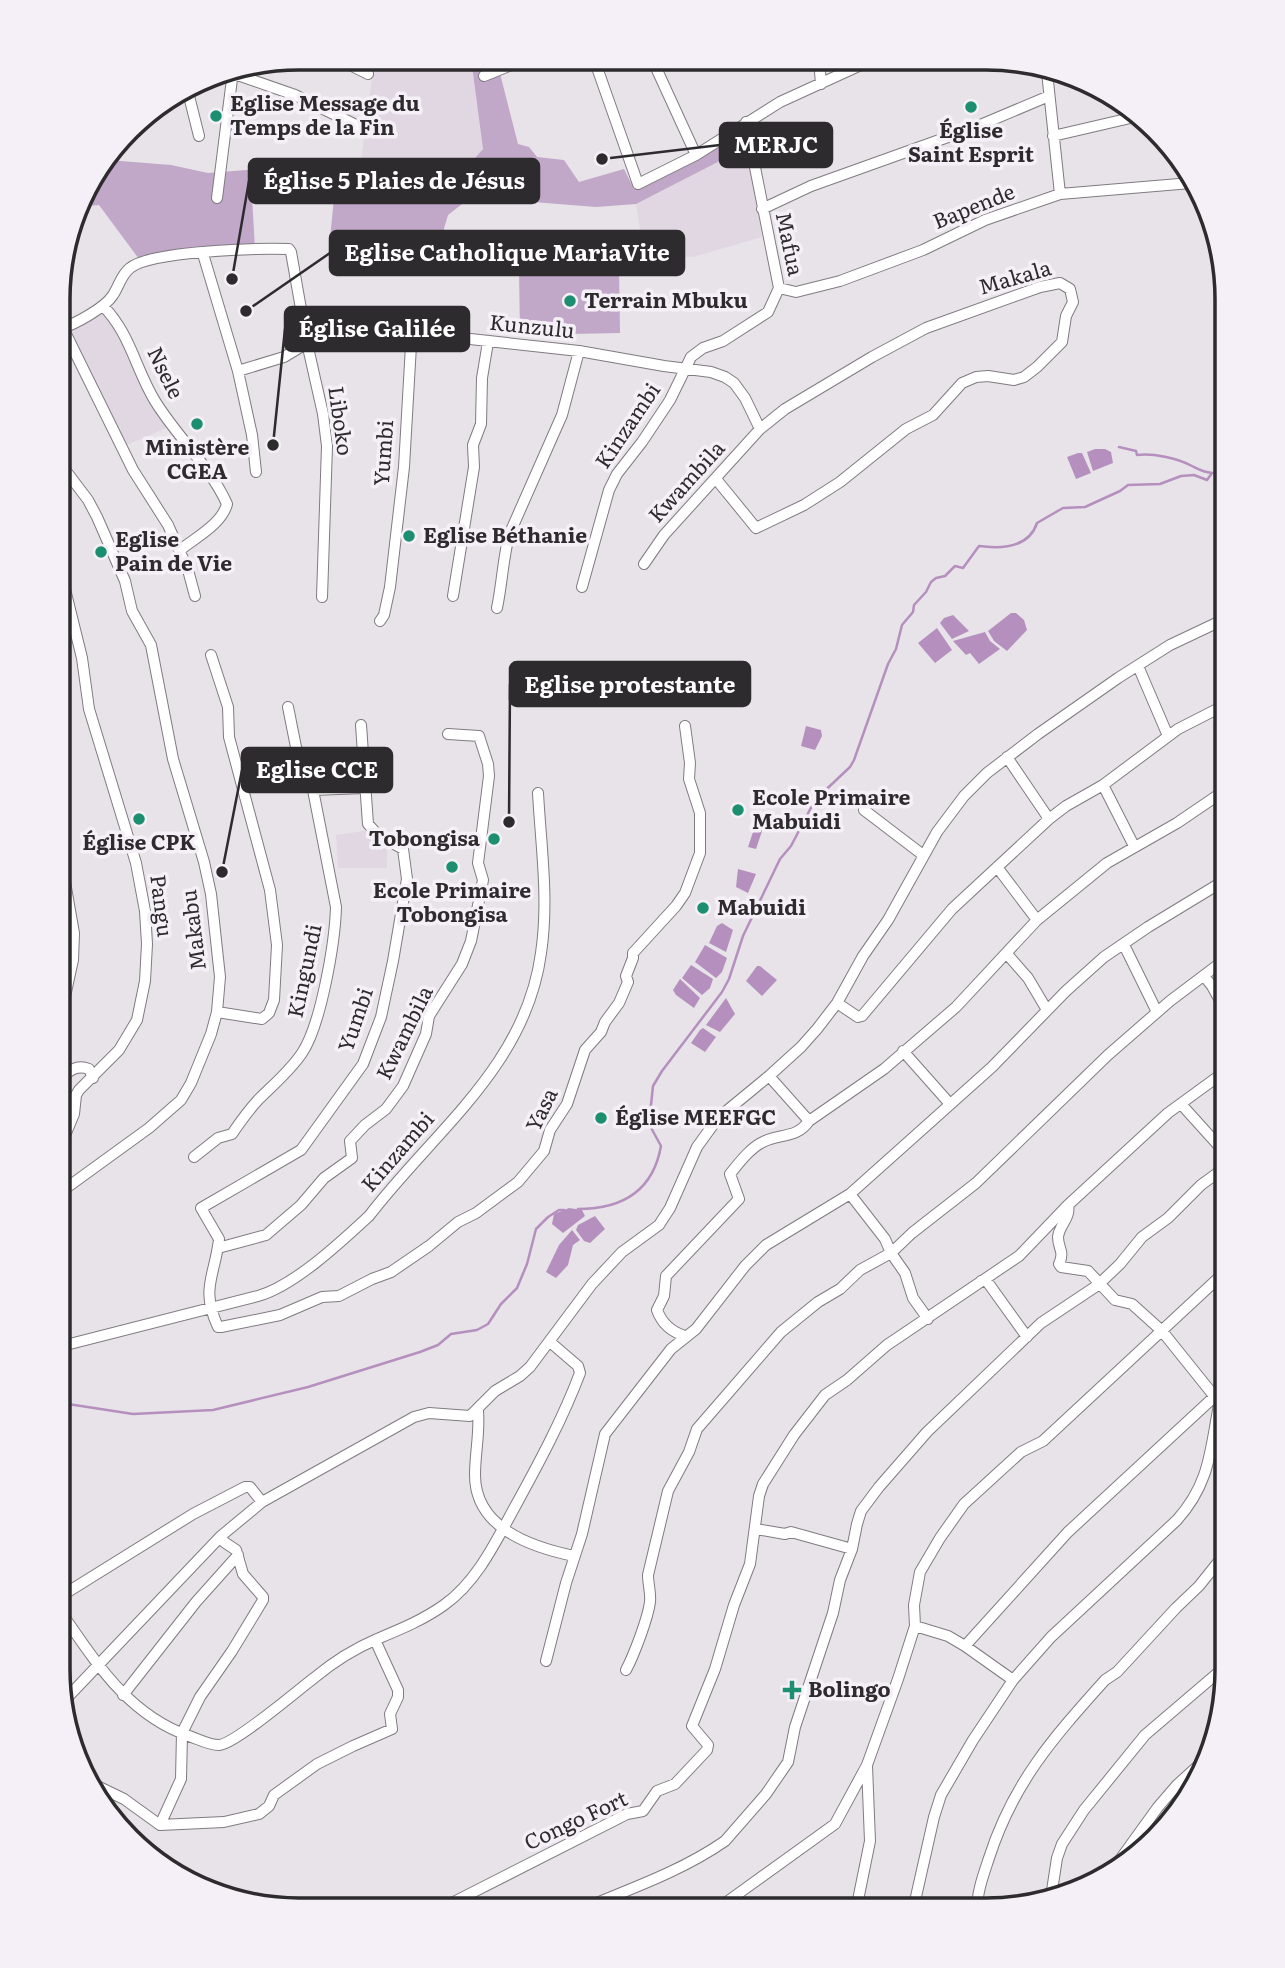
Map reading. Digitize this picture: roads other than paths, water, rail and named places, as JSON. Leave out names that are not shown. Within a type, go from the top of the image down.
[{"type":"street","points":[[360,70],[368,74]]},
{"type":"street","points":[[484,76],[499,70]]},
{"type":"street","points":[[598,70],[638,184],[696,155],[779,102],[852,70]]},
{"type":"street","points":[[657,70],[696,155]]},
{"type":"street","points":[[820,70],[821,84]]},
{"type":"street","points":[[245,77],[295,95],[360,127]]},
{"type":"street","points":[[1048,79],[1060,194]]},
{"type":"street","points":[[217,198],[231,81]]},
{"type":"street","points":[[762,209],[811,186],[973,128],[1049,96]]},
{"type":"street","points":[[190,98],[199,136]]},
{"type":"street","points":[[1053,136],[1127,119]]},
{"type":"street","name":"Mafua","points":[[687,369],[691,357],[697,352],[723,341],[768,312],[779,288],[746,122]]},
{"type":"street","name":"Bapende","points":[[779,288],[796,292],[840,282],[923,250],[985,220],[1060,194],[1183,184]]},
{"type":"street","name":"Liboko","points":[[203,254],[278,249],[289,249],[291,252],[327,446],[322,597]]},
{"type":"street","points":[[70,324],[103,306],[116,291],[123,274],[137,263],[203,254],[238,371],[252,435],[256,472]]},
{"type":"street","name":"Makala","points":[[716,479],[756,528],[790,513],[841,482],[906,429],[933,415],[962,383],[976,377],[988,376],[1014,380],[1024,377],[1037,367],[1062,342],[1066,316],[1073,302],[1070,289],[1060,282],[1040,286],[926,328],[893,344],[791,405],[760,429]]},
{"type":"street","name":"Nsele","points":[[103,306],[121,328],[153,398],[214,481],[227,504],[217,521],[180,550]]},
{"type":"street","name":"Kunzulu","points":[[238,371],[284,357],[322,334],[345,330],[391,332],[412,328],[443,336],[579,351],[711,372],[731,380],[745,398],[760,429]]},
{"type":"street","name":"Yumbi","points":[[380,621],[384,615],[390,587],[401,488],[412,328]]},
{"type":"street","points":[[453,596],[474,467],[473,445],[481,425],[482,378],[488,342]]},
{"type":"street","points":[[70,347],[133,470],[168,525],[180,550],[195,596]]},
{"type":"street","points":[[497,608],[509,536],[562,415],[579,351]]},
{"type":"street","name":"Kinzambi","points":[[582,587],[609,490],[617,474],[670,400],[687,369]]},
{"type":"street","name":"Kwambila","points":[[645,564],[664,535],[760,429]]},
{"type":"street","name":"Makabu","points":[[70,476],[97,517],[125,581],[132,611],[151,645],[173,759],[211,894],[220,977],[217,1012],[211,1034],[181,1100],[149,1128],[70,1185]]},
{"type":"street","name":"Pangu","points":[[70,609],[82,658],[89,709],[136,863],[145,911],[147,943],[145,981],[137,1020],[126,1042],[76,1095],[75,1114],[70,1125]]},
{"type":"street","points":[[72,1694],[221,1536],[262,1502],[414,1417],[429,1413],[470,1416],[495,1391],[530,1367],[592,1284],[622,1252],[659,1225],[670,1208],[697,1147],[718,1118],[801,1047],[837,1003],[863,956],[888,920],[937,832],[964,796],[1007,757],[1038,734],[1170,645],[1215,624]]},
{"type":"street","points":[[211,655],[228,707],[229,737],[271,890],[277,945],[274,1000],[269,1013],[262,1019],[217,1012]]},
{"type":"street","points":[[1138,666],[1168,736]]},
{"type":"street","name":"Kingundi","points":[[194,1157],[218,1138],[232,1134],[259,1099],[293,1066],[304,1051],[315,1024],[334,932],[335,907],[313,790],[296,752],[288,707]]},
{"type":"street","points":[[837,1003],[858,1017],[862,1016],[952,909],[1049,820],[1066,806],[1104,785],[1168,736],[1215,710]]},
{"type":"street","name":"Yumbi","points":[[218,1248],[217,1232],[201,1208],[276,1166],[305,1145],[363,1064],[381,1017],[408,879],[403,849],[378,835],[368,824],[361,725]]},
{"type":"street","name":"Yasa","points":[[210,1307],[221,1327],[280,1315],[321,1297],[339,1296],[396,1270],[458,1222],[494,1201],[527,1174],[544,1151],[550,1130],[568,1104],[584,1051],[601,1032],[619,1003],[628,982],[626,976],[633,953],[676,906],[696,866],[700,853],[701,817],[689,779],[690,763],[685,726]]},
{"type":"street","name":"Kwambila","points":[[218,1248],[266,1235],[300,1205],[324,1178],[352,1158],[349,1141],[386,1109],[403,1086],[426,1034],[429,1016],[462,964],[471,942],[484,880],[478,863],[489,776],[488,764],[478,736],[448,734]]},
{"type":"street","points":[[1007,757],[1049,820]]},
{"type":"street","points":[[1104,785],[1134,846]]},
{"type":"street","points":[[313,790],[365,788]]},
{"type":"street","name":"Kinzambi","points":[[70,1344],[258,1296],[282,1287],[369,1216],[470,1101],[510,1046],[531,995],[542,947],[545,885],[538,793]]},
{"type":"street","points":[[685,1336],[670,1329],[657,1310],[664,1296],[666,1276],[738,1199],[730,1174],[746,1156],[761,1142],[802,1131],[809,1121],[884,1069],[956,1007],[1037,920],[1107,863],[1177,823],[1215,797]]},
{"type":"street","points":[[864,810],[923,855]]},
{"type":"street","points":[[997,867],[1037,920]]},
{"type":"street","points":[[546,1661],[582,1534],[605,1434],[671,1349],[696,1329],[745,1266],[766,1245],[850,1194],[992,1067],[1047,1010],[1104,957],[1215,886]]},
{"type":"street","points":[[70,906],[74,933],[74,960],[70,978]]},
{"type":"street","points":[[1124,945],[1157,1012]]},
{"type":"street","points":[[1007,954],[1028,978],[1047,1010]]},
{"type":"street","points":[[626,1670],[634,1655],[651,1601],[648,1574],[668,1491],[689,1452],[697,1429],[781,1332],[860,1270],[891,1253],[992,1169],[1088,1073],[1157,1012],[1215,967]]},
{"type":"street","points":[[1204,976],[1215,991]]},
{"type":"street","points":[[904,1051],[950,1104]]},
{"type":"street","points":[[70,1071],[82,1066],[89,1069],[93,1078]]},
{"type":"street","points":[[769,1076],[809,1121]]},
{"type":"street","points":[[852,1549],[791,1532],[785,1534],[756,1529],[759,1496],[763,1484],[817,1404],[887,1345],[1019,1256],[1068,1205],[1168,1113],[1215,1079]]},
{"type":"street","points":[[1181,1104],[1215,1142]]},
{"type":"street","points":[[608,1898],[674,1870],[725,1841],[766,1794],[788,1762],[794,1727],[833,1613],[861,1511],[879,1487],[927,1432],[1027,1337],[1046,1320],[1098,1285],[1144,1235],[1215,1175]]},
{"type":"street","points":[[850,1194],[885,1238],[891,1253],[905,1273],[913,1298],[928,1319]]},
{"type":"street","points":[[1068,1205],[1069,1212],[1058,1235],[1063,1255],[1059,1264],[1065,1269],[1088,1271],[1098,1285],[1115,1300],[1132,1304],[1162,1331],[1215,1399]]},
{"type":"street","points":[[210,1307],[209,1277],[218,1248]]},
{"type":"street","points":[[977,1283],[986,1280],[1027,1337]]},
{"type":"street","points":[[735,1898],[835,1824],[867,1765],[915,1626],[914,1605],[919,1575],[964,1504],[1021,1452],[1043,1441],[1215,1281]]},
{"type":"street","points":[[70,1626],[98,1667],[123,1695],[157,1721],[182,1733],[219,1745],[233,1740],[323,1671],[375,1640],[410,1626],[460,1592],[474,1576],[545,1450],[580,1373],[578,1366],[550,1342]]},
{"type":"street","points":[[965,1646],[1068,1532],[1215,1409]]},
{"type":"street","points":[[478,1410],[475,1478],[485,1510],[502,1530],[548,1550],[574,1556]]},
{"type":"street","points":[[916,1898],[934,1817],[942,1795],[973,1740],[1013,1680],[1051,1637],[1193,1502],[1206,1476],[1215,1430]]},
{"type":"street","points":[[70,1591],[193,1514],[245,1487],[250,1487],[262,1502]]},
{"type":"street","name":"Congo Fort","points":[[462,1898],[627,1814],[643,1811],[657,1791],[675,1784],[708,1747],[692,1726],[715,1670],[734,1605],[750,1564],[756,1529]]},
{"type":"street","points":[[160,1825],[181,1779],[182,1733],[200,1697],[263,1600],[244,1576],[236,1550],[224,1542],[221,1536]]},
{"type":"street","points":[[123,1695],[196,1602],[238,1555]]},
{"type":"street","points":[[978,1898],[995,1840],[1012,1801],[1040,1755],[1105,1680],[1117,1672],[1215,1567]]},
{"type":"street","points":[[915,1626],[948,1636],[1013,1680]]},
{"type":"street","points":[[106,1791],[124,1799],[160,1825],[224,1822],[256,1815],[269,1806],[274,1795],[317,1765],[353,1746],[391,1731],[390,1714],[398,1693],[375,1640]]},
{"type":"street","points":[[1052,1888],[1062,1844],[1084,1810],[1145,1735],[1215,1675]]},
{"type":"street","points":[[858,1898],[870,1841],[867,1765]]},
{"type":"street","points":[[1128,1848],[1158,1807],[1189,1774]]},
{"type":"waterway","points":[[1119,447],[1136,451],[1137,455],[1172,458],[1212,473]]},
{"type":"waterway","points":[[578,1209],[621,1201],[643,1186],[651,1175],[661,1146],[649,1124],[653,1086],[722,992],[743,936],[780,859],[791,846],[815,800],[854,760],[888,664],[896,649],[902,625],[931,582],[945,576],[955,566],[963,568],[979,546],[1005,547],[1021,542],[1028,538],[1037,523],[1063,508],[1085,507],[1128,485],[1160,484],[1181,476],[1194,475],[1207,480],[1215,473]]},
{"type":"waterway","points":[[70,1404],[133,1414],[213,1410],[308,1387],[420,1352],[438,1345],[451,1334],[477,1330],[488,1324],[501,1304],[517,1288],[527,1264],[536,1229],[548,1217],[564,1210]]},
{"type":"place","name":"Église Saint Esprit","points":[[971,107]]},
{"type":"place","name":"Eglise Message du Temps de la Fin","points":[[216,116]]},
{"type":"place","name":"MERJC","points":[[602,159]]},
{"type":"place","name":"Église 5 Plaies de Jésus","points":[[232,279]]},
{"type":"place","name":"Terrain Mbuku","points":[[570,301]]},
{"type":"place","name":"Eglise Catholique MariaVite","points":[[246,311]]},
{"type":"place","name":"Ministère CGEA","points":[[197,424]]},
{"type":"place","name":"Église Galilée","points":[[273,445]]},
{"type":"place","name":"Eglise Béthanie","points":[[409,536]]},
{"type":"place","name":"Eglise Pain de Vie","points":[[101,552]]},
{"type":"place","name":"Ecole Primaire Mabuidi","points":[[738,810]]},
{"type":"place","name":"Église CPK","points":[[139,819]]},
{"type":"place","name":"Eglise protestante","points":[[509,822]]},
{"type":"place","name":"Tobongisa","points":[[494,839]]},
{"type":"place","name":"Ecole Primaire Tobongisa","points":[[452,867]]},
{"type":"place","name":"Eglise CCE","points":[[222,872]]},
{"type":"place","name":"Mabuidi","points":[[703,908]]},
{"type":"place","name":"Église MEEFGC","points":[[601,1118]]},
{"type":"place","name":"Bolingo","points":[[792,1690]]}]
